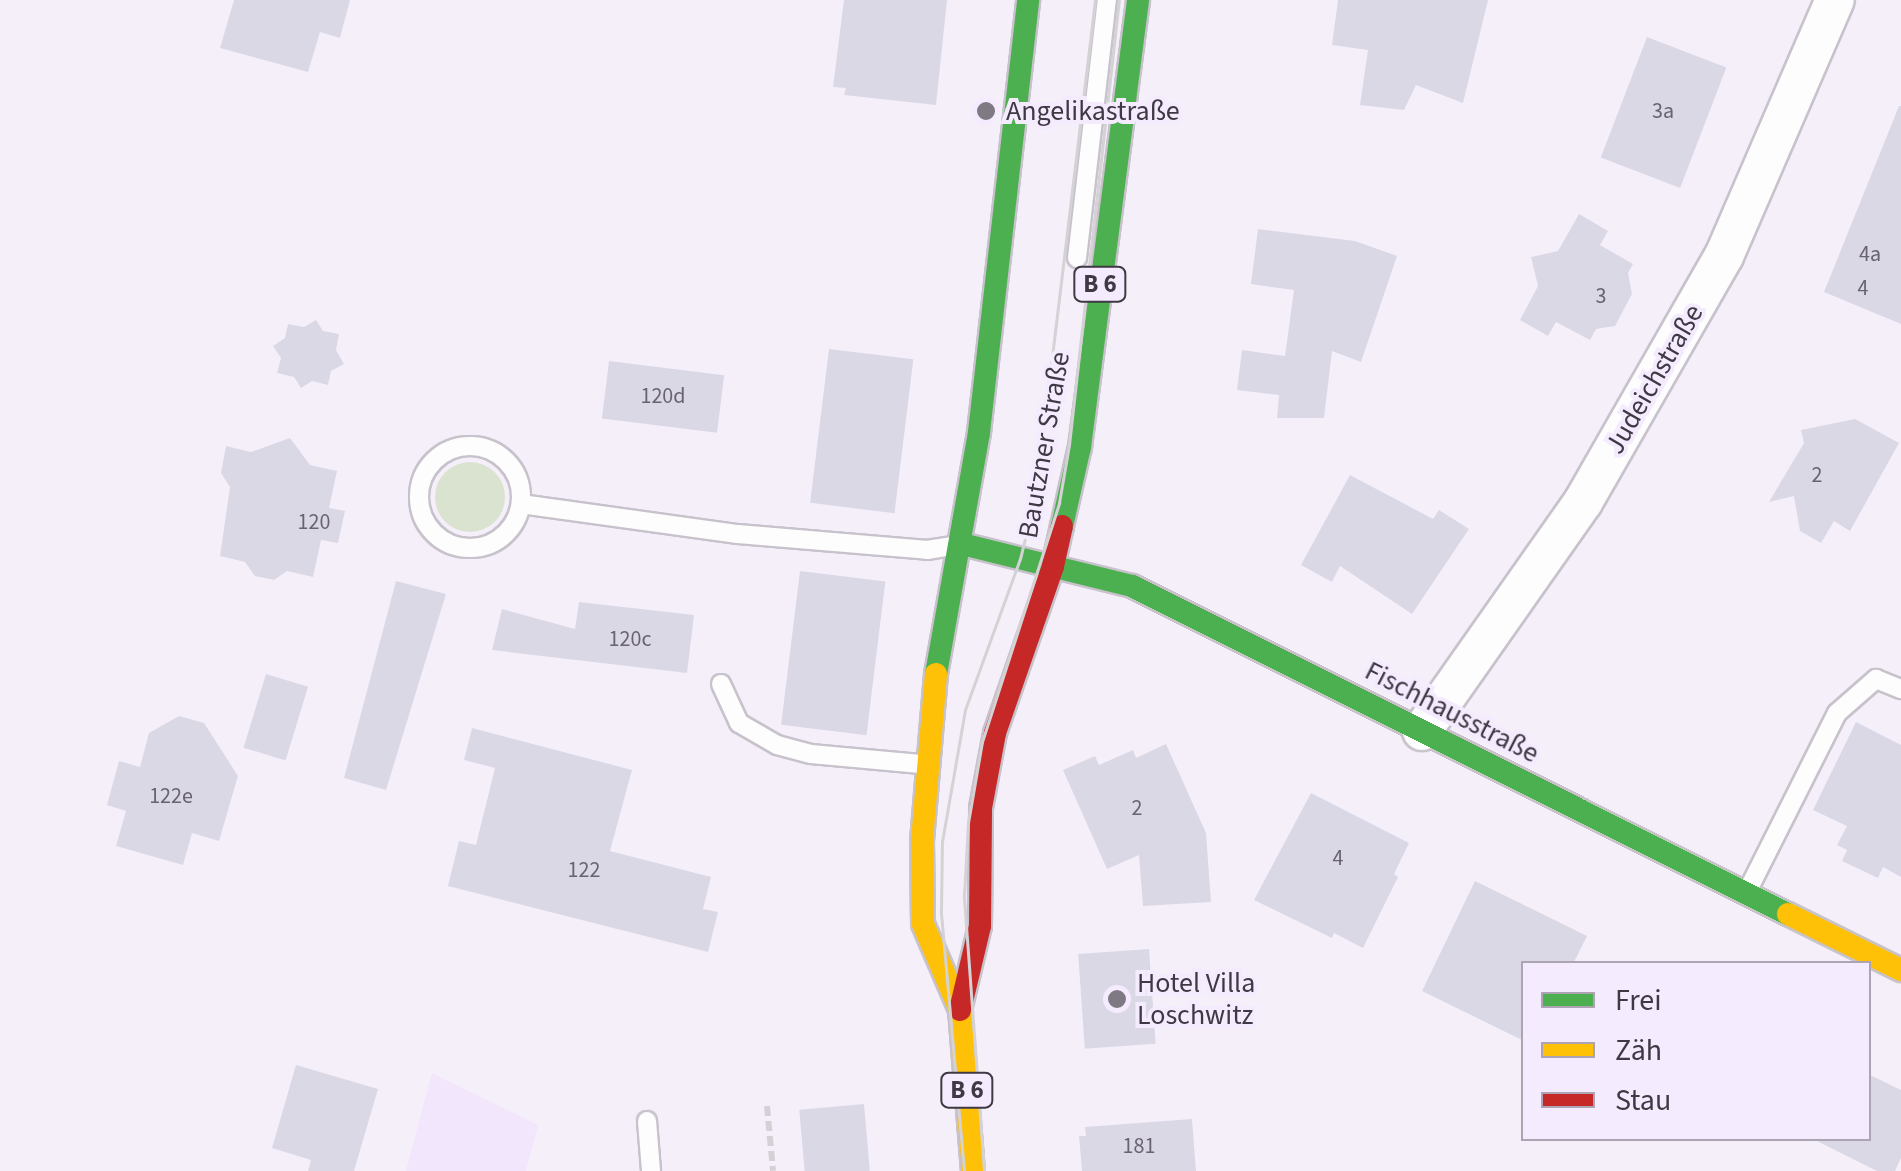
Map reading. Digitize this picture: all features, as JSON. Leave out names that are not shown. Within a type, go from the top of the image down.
[{"type":"main road","name":"Bautzner Straße","points":[[974,1171],[960,1010],[923,924],[926,765],[938,638],[962,544],[984,389],[1028,0]]},
{"type":"main road","name":"Bautzner Straße","points":[[960,1010],[980,926],[981,808],[995,733],[1036,563],[1080,447],[1138,0]]},
{"type":"main road","name":"Fischhausstraße","points":[[962,544],[1132,586],[1746,896],[1901,970]]},
{"type":"street","name":"Judeichstraße","points":[[1422,731],[1584,502],[1724,256],[1835,0]]},
{"type":"lane","points":[[1074,287],[1107,0]]},
{"type":"lane","points":[[476,446],[506,460],[516,472],[521,504],[505,535],[474,549],[456,547],[428,526],[419,492],[432,463],[460,447],[476,446]]},
{"type":"lane","points":[[521,504],[757,536],[927,550],[962,544]]},
{"type":"lane","points":[[1746,896],[1838,712],[1876,678],[1901,689]]},
{"type":"lane","points":[[721,684],[739,723],[776,745],[810,754],[926,765]]},
{"type":"lane","points":[[955,939],[960,1010]]},
{"type":"lane","points":[[647,1121],[651,1171]]},
{"type":"path","points":[[767,1106],[773,1171]]},
{"type":"shaded area","points":[[432,1073],[538,1125],[526,1171],[406,1171]]},
{"type":"green space","points":[[470,462],[494,473],[505,497],[494,521],[470,532],[446,521],[435,497],[446,473]]},
{"type":"building","points":[[234,0],[350,0],[340,38],[320,32],[308,72],[220,48]]},
{"type":"building","points":[[844,0],[947,0],[936,105],[844,95],[846,88],[833,87]]},
{"type":"building","points":[[1338,0],[1488,0],[1463,103],[1416,85],[1404,110],[1360,105],[1368,50],[1332,45]]},
{"type":"building","points":[[1647,37],[1726,67],[1680,188],[1601,157]]},
{"type":"building","points":[[1901,106],[1901,324],[1824,292]]},
{"type":"building","points":[[1579,214],[1608,231],[1600,245],[1633,264],[1628,273],[1632,294],[1615,326],[1596,329],[1590,340],[1556,322],[1548,336],[1520,320],[1538,286],[1531,257],[1558,251]]},
{"type":"building","points":[[1258,229],[1355,241],[1397,256],[1361,362],[1332,351],[1324,418],[1277,418],[1279,395],[1237,390],[1242,350],[1285,356],[1294,290],[1251,284]]},
{"type":"building","points":[[316,320],[323,331],[339,334],[336,350],[344,364],[331,371],[328,385],[312,381],[301,388],[294,377],[277,373],[281,358],[273,346],[285,338],[288,324],[304,327]]},
{"type":"building","points":[[829,349],[913,359],[894,513],[810,503]]},
{"type":"building","points":[[609,361],[724,375],[717,433],[602,419]]},
{"type":"building","points":[[1855,419],[1899,443],[1850,531],[1834,521],[1821,543],[1800,531],[1794,496],[1769,502],[1804,443],[1801,430]]},
{"type":"building","points":[[290,438],[310,465],[337,471],[329,508],[345,511],[338,543],[321,540],[313,577],[287,571],[274,580],[255,576],[245,562],[220,556],[230,487],[221,473],[226,446],[251,452]]},
{"type":"building","points":[[1350,475],[1433,519],[1439,510],[1469,529],[1412,614],[1340,566],[1332,582],[1301,565]]},
{"type":"building","points":[[800,571],[885,581],[866,735],[781,725]]},
{"type":"building","points":[[396,581],[446,594],[386,790],[344,778]]},
{"type":"building","points":[[579,602],[694,615],[687,673],[492,650],[502,609],[575,629]]},
{"type":"building","points":[[266,674],[308,687],[286,760],[243,748]]},
{"type":"building","points":[[179,716],[204,723],[238,776],[219,841],[192,833],[183,865],[116,846],[126,811],[107,805],[119,761],[140,767],[149,733]]},
{"type":"building","points":[[1856,722],[1901,745],[1901,877],[1883,867],[1878,878],[1842,861],[1847,850],[1837,845],[1847,826],[1813,810]]},
{"type":"building","points":[[472,728],[632,770],[610,851],[711,877],[703,909],[718,912],[708,952],[448,886],[459,841],[476,845],[495,768],[464,760]]},
{"type":"building","points":[[1166,744],[1206,833],[1211,902],[1143,906],[1139,855],[1107,869],[1063,770],[1095,756],[1099,765],[1133,750],[1136,758]]},
{"type":"building","points":[[1311,793],[1409,843],[1394,874],[1398,877],[1363,948],[1334,933],[1332,938],[1254,900]]},
{"type":"building","points":[[1475,881],[1587,936],[1574,961],[1521,961],[1521,1040],[1422,991]]},
{"type":"building","name":"Hotel Villa Loschwitz","points":[[1149,949],[1156,1044],[1085,1049],[1078,954]]},
{"type":"building","points":[[296,1065],[378,1089],[354,1171],[308,1171],[311,1160],[272,1148]]},
{"type":"building","points":[[1871,1075],[1901,1090],[1901,1158],[1895,1171],[1877,1171],[1817,1141],[1871,1141]]},
{"type":"building","points":[[864,1104],[870,1171],[805,1171],[799,1110]]},
{"type":"building","points":[[1192,1119],[1196,1171],[1082,1171],[1079,1136],[1086,1136],[1085,1127]]},
{"type":"tram line","points":[[964,1171],[941,911],[942,842],[965,710],[1020,559],[1035,498],[1095,0]]},
{"type":"tram line","points":[[984,1171],[964,896],[968,823],[982,742],[1059,503],[1069,445],[1119,0]]},
{"type":"traffic: fast","points":[[936,674],[979,432],[1028,0]]},
{"type":"traffic: fast","points":[[1062,526],[1080,447],[1138,0]]},
{"type":"traffic: fast","points":[[962,544],[1132,586],[1788,914]]},
{"type":"traffic: slow","points":[[936,674],[922,841],[923,924],[960,1010],[973,1171]]},
{"type":"traffic: slow","points":[[1788,914],[1901,970]]},
{"type":"traffic: jam","points":[[960,1010],[980,926],[981,808],[995,733],[1053,566],[1062,526]]},
{"type":"place","name":"Angelikastraße","points":[[986,111]]},
{"type":"place","name":"Hotel Villa Loschwitz","points":[[1117,999]]}]
